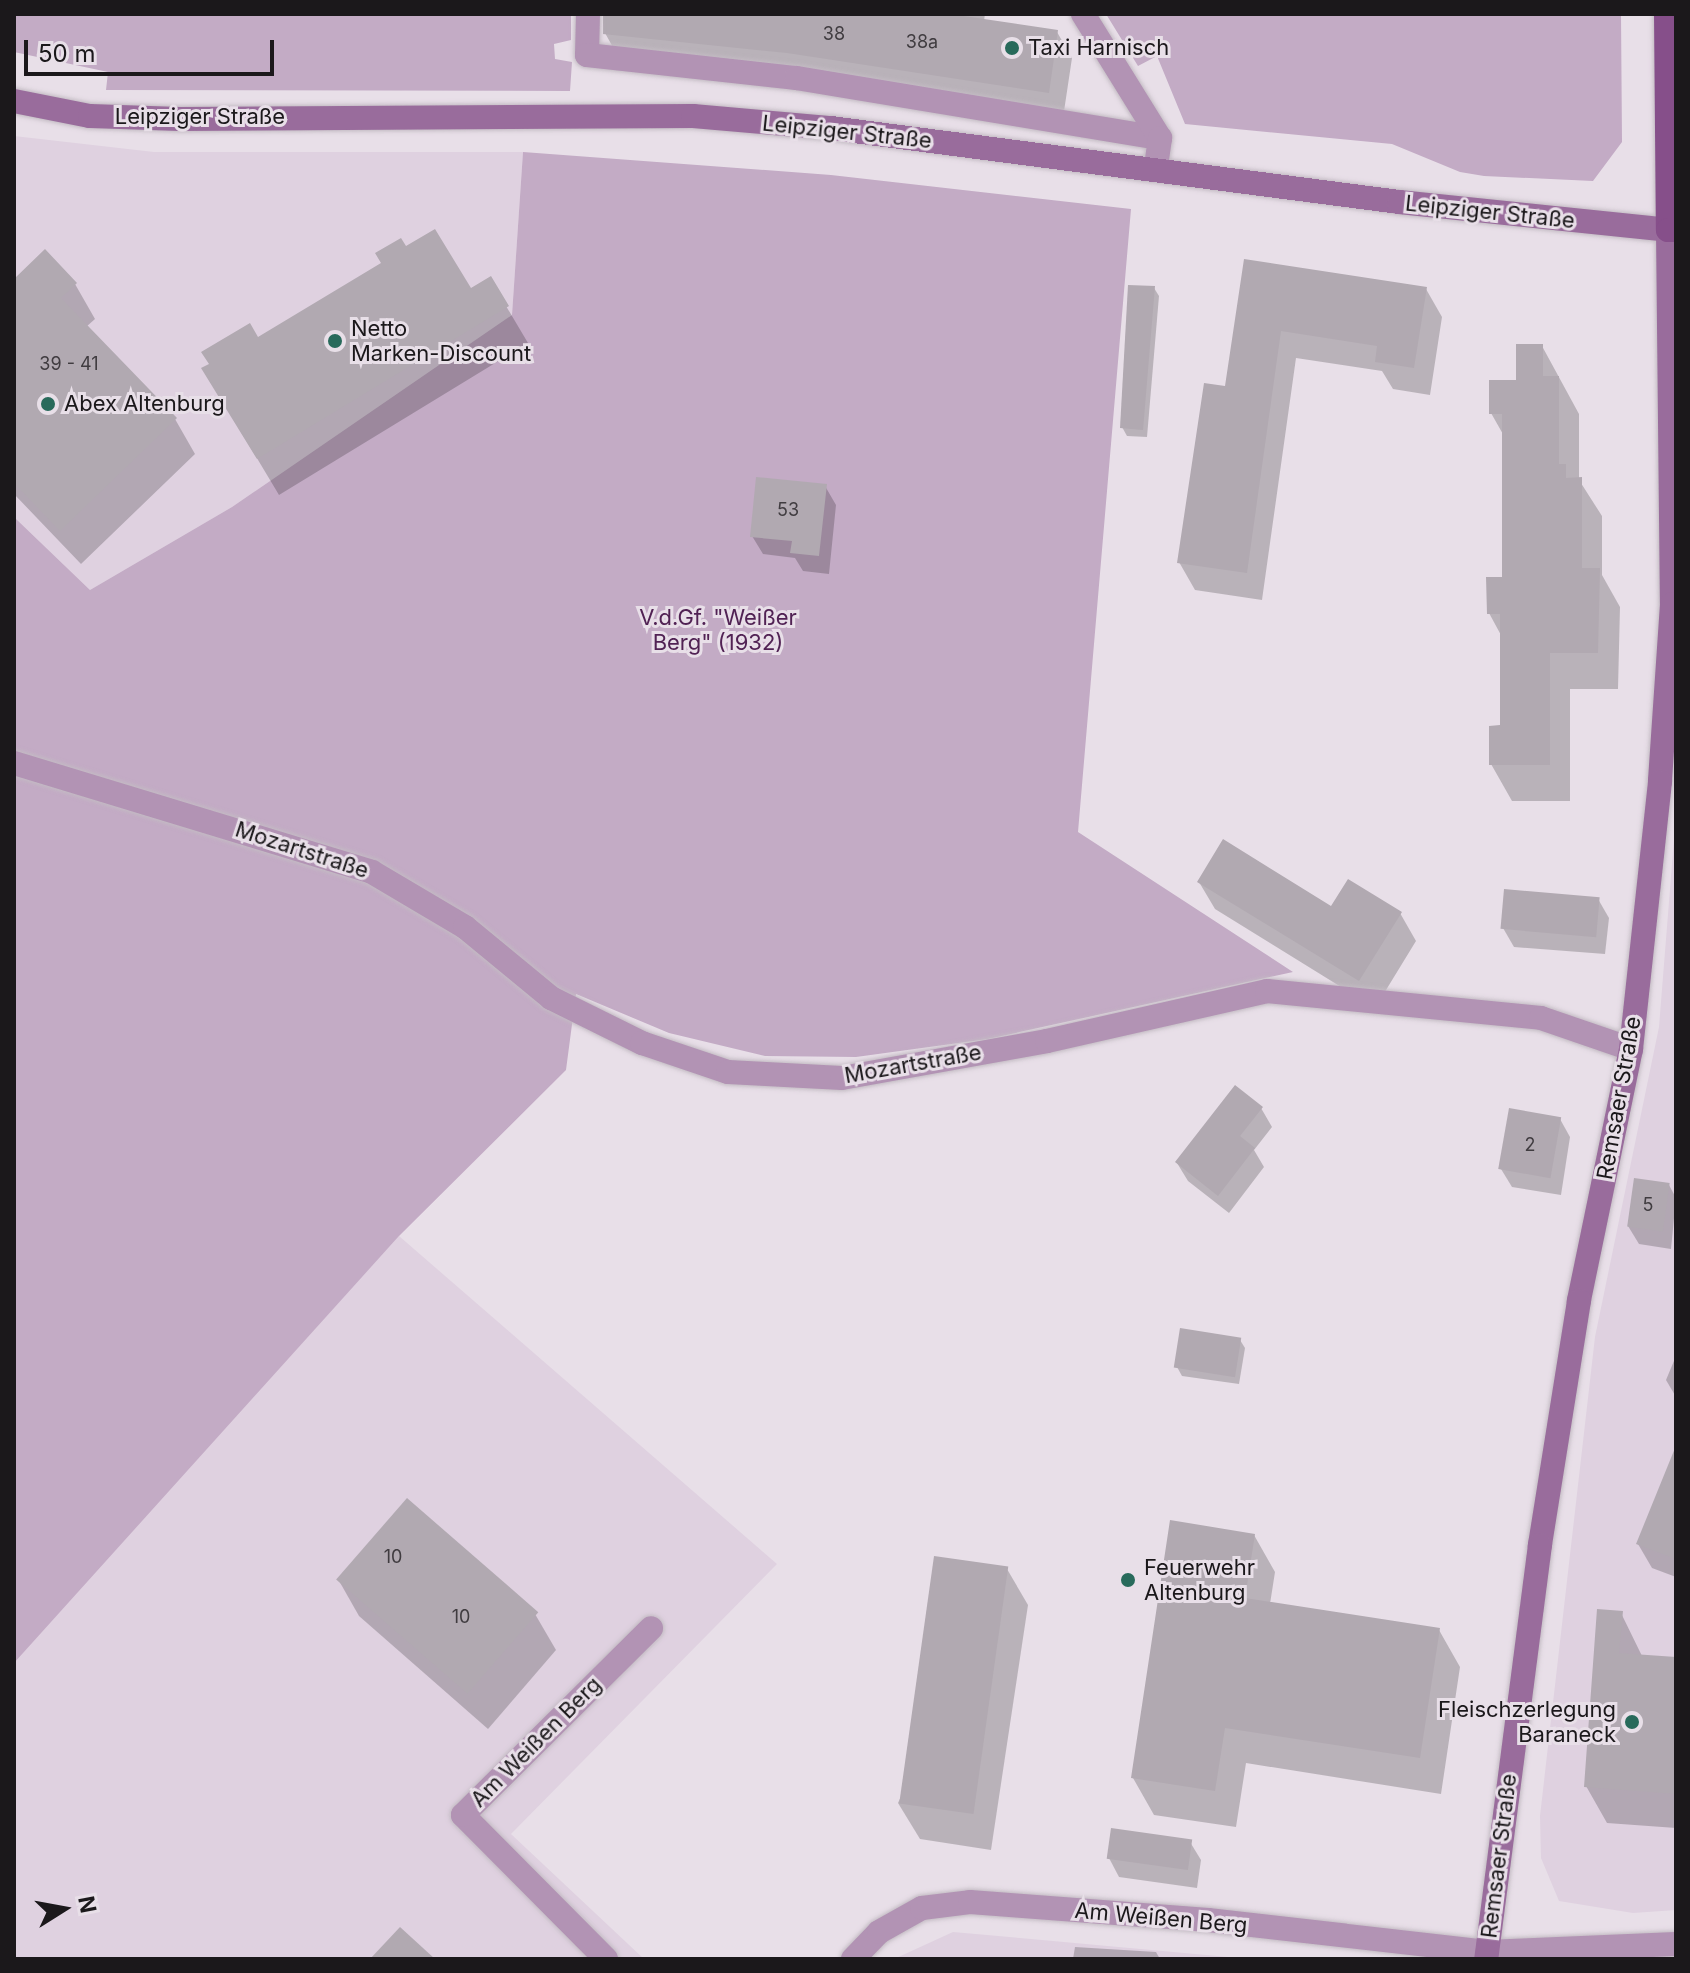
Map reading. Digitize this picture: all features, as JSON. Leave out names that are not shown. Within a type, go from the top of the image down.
[{"type":"main road","points":[[1666,14],[1672,230]]},
{"type":"street","name":"Leipziger Straße","points":[[588,14],[587,55],[797,78],[1160,138]]},
{"type":"street","points":[[1083,14],[1160,138],[1156,168]]},
{"type":"street","name":"Leipziger Straße","points":[[14,101],[90,116],[180,119],[693,116],[1156,168],[1399,202],[1672,230]]},
{"type":"street","name":"Remsaer Straße","points":[[1487,1955],[1574,1331],[1631,1049],[1660,782],[1672,604],[1672,230]]},
{"type":"street","name":"Mozartstraße","points":[[14,763],[372,872],[465,927],[551,998],[642,1043],[728,1072],[842,1078],[1047,1041],[1267,991],[1541,1018],[1631,1049]]},
{"type":"street","name":"Am Weißen Berg","points":[[606,1959],[463,1815],[651,1628]]},
{"type":"street","name":"Am Weißen Berg","points":[[853,1959],[879,1932],[922,1908],[970,1902],[1208,1920],[1487,1955],[1676,1944]]},
{"type":"shaded area","points":[[14,136],[154,152],[523,152],[512,315],[232,507],[90,590],[14,517]]},
{"type":"shaded area","points":[[1676,814],[1676,1910],[1633,1913],[1559,1901],[1541,1858],[1540,1816],[1595,1337],[1659,1027]]},
{"type":"shaded area","points":[[399,1236],[777,1564],[511,1834],[644,1959],[14,1959],[14,1660]]},
{"type":"shaded area","points":[[953,1932],[1020,1938],[1250,1959],[894,1959]]},
{"type":"green space","points":[[14,14],[571,14],[571,40],[554,44],[555,59],[572,62],[570,91],[106,90],[108,72],[14,52]]},
{"type":"green space","points":[[1106,14],[1621,14],[1622,142],[1593,181],[1484,176],[1460,172],[1392,144],[1185,124],[1157,56],[1138,66]]},
{"type":"green space","name":"V.d.Gf. \"Weißer Berg\" (1932)","points":[[523,152],[831,175],[1131,209],[1078,832],[1293,972],[988,1039],[856,1057],[765,1056],[669,1033],[576,994],[566,1070],[399,1236],[14,1663],[14,517],[90,590],[232,507],[512,315]]},
{"type":"building","points":[[603,14],[950,14],[1058,30],[1049,93],[787,53],[603,34]]},
{"type":"building","name":"Netto Marken-Discount","points":[[435,229],[471,288],[491,276],[509,306],[257,459],[201,368],[209,364],[201,352],[250,323],[258,337],[381,263],[375,253],[401,238],[406,246]]},
{"type":"building","points":[[45,249],[77,283],[61,298],[177,418],[60,531],[14,483],[14,279]]},
{"type":"building","points":[[1244,259],[1427,287],[1414,368],[1375,362],[1377,346],[1281,331],[1247,573],[1177,563],[1204,383],[1225,386]]},
{"type":"building","points":[[1128,285],[1155,286],[1143,430],[1120,428]]},
{"type":"building","points":[[1516,344],[1543,344],[1543,376],[1559,376],[1559,464],[1566,464],[1566,478],[1582,477],[1582,568],[1600,568],[1598,653],[1550,653],[1550,765],[1489,765],[1489,726],[1500,725],[1500,614],[1487,614],[1486,577],[1502,577],[1502,414],[1489,414],[1489,380],[1516,380]]},
{"type":"building","points":[[756,477],[827,484],[819,556],[790,553],[792,541],[750,537]]},
{"type":"building","points":[[1223,839],[1331,906],[1348,879],[1402,912],[1359,981],[1197,882]]},
{"type":"building","points":[[1504,889],[1600,897],[1596,937],[1501,929]]},
{"type":"building","points":[[1235,1085],[1263,1107],[1240,1136],[1255,1148],[1218,1196],[1175,1162]]},
{"type":"building","points":[[1509,1108],[1561,1117],[1550,1178],[1498,1169]]},
{"type":"building","points":[[1634,1178],[1670,1183],[1663,1232],[1627,1227]]},
{"type":"building","points":[[1180,1328],[1241,1338],[1235,1377],[1174,1368]]},
{"type":"building","points":[[1676,1448],[1676,1559],[1636,1544]]},
{"type":"building","points":[[407,1498],[538,1612],[467,1694],[336,1580]]},
{"type":"building","points":[[1170,1520],[1255,1534],[1245,1598],[1440,1628],[1420,1758],[1225,1728],[1215,1791],[1131,1778]]},
{"type":"building","points":[[934,1556],[1008,1566],[973,1814],[899,1804]]},
{"type":"building","name":"Fleischzerlegung Baraneck","points":[[1597,1609],[1623,1611],[1619,1653],[1676,1657],[1676,1794],[1584,1787]]},
{"type":"building","points":[[1111,1828],[1192,1839],[1188,1870],[1107,1859]]},
{"type":"building","points":[[400,1927],[435,1959],[370,1959]]},
{"type":"place","name":"Taxi Harnisch","points":[[1012,48]]},
{"type":"place","name":"Netto Marken-Discount","points":[[335,341]]},
{"type":"place","name":"Abex Altenburg","points":[[48,404]]},
{"type":"place","name":"Feuerwehr Altenburg","points":[[1128,1580]]},
{"type":"place","name":"Fleischzerlegung Baraneck","points":[[1632,1722]]}]
